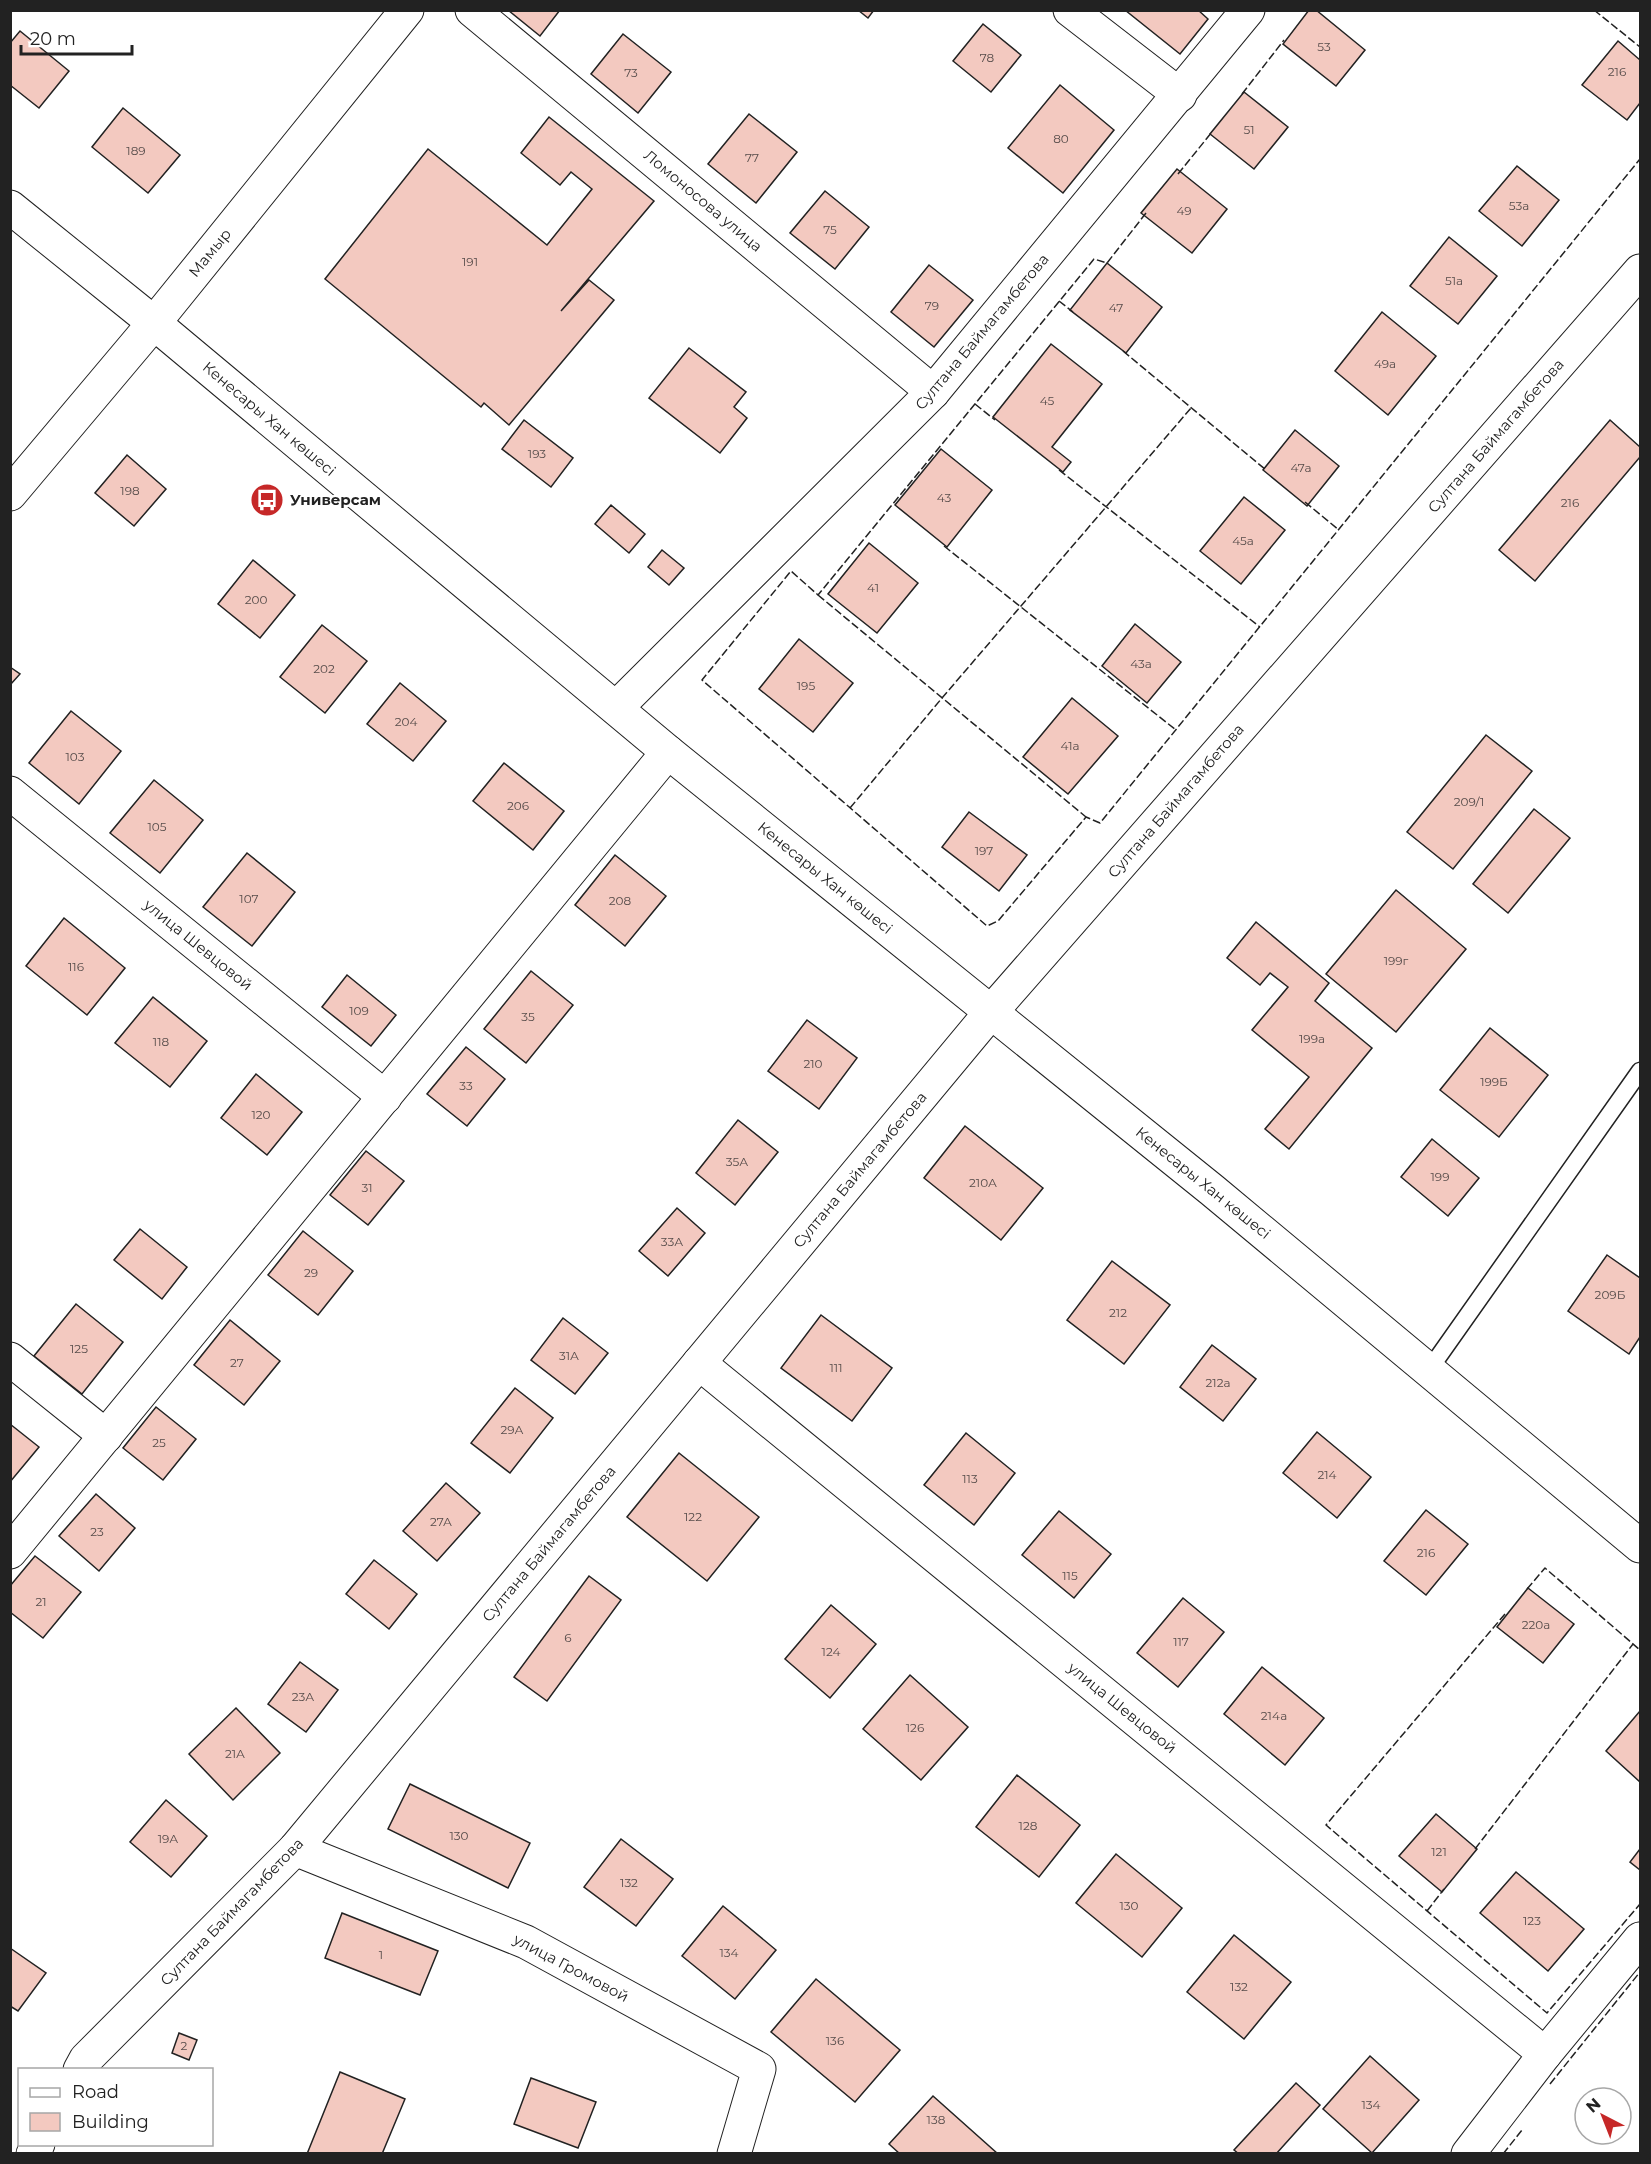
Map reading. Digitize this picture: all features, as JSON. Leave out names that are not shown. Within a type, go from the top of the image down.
[{"type":"street","name":"Мамыр","points":[[10,494],[154,323],[407,10]]},
{"type":"street","name":"Ломоносова улица","points":[[472,10],[933,392]]},
{"type":"street","points":[[1070,10],[1180,95]]},
{"type":"street","name":"Султана Баймагамбетова","points":[[616,708],[933,392],[1248,10]]},
{"type":"street","name":"Кенесары Хан көшесі","points":[[10,207],[154,323],[668,752],[1212,1190],[1641,1546]]},
{"type":"street","name":"Султана Баймагамбетова","points":[[81,2068],[86,2059],[295,1849],[991,1012],[1641,271]]},
{"type":"street","points":[[10,1552],[668,752]]},
{"type":"street","name":"улица Шевцовой","points":[[10,793],[385,1097]]},
{"type":"street","points":[[10,1359],[106,1436]]},
{"type":"street","name":"улица Шевцовой","points":[[699,1363],[1545,2054]]},
{"type":"street","name":"улица Громовой","points":[[295,1849],[526,1942],[759,2069],[734,2154]]},
{"type":"street","points":[[1468,2154],[1545,2054],[1641,1939]]},
{"type":"lane","points":[[1429,1370],[1641,1071]]},
{"type":"building","points":[[508,10],[560,10],[540,36]]},
{"type":"building","points":[[858,10],[874,10],[868,18]]},
{"type":"building","points":[[1125,10],[1198,10],[1208,19],[1180,54]]},
{"type":"building","points":[[1309,10],[1316,10],[1365,50],[1336,86],[1283,44]]},
{"type":"building","points":[[983,24],[1021,55],[991,92],[953,61]]},
{"type":"building","points":[[20,31],[69,71],[39,108],[10,85],[10,43]]},
{"type":"building","points":[[623,34],[671,72],[638,113],[591,74]]},
{"type":"building","points":[[1618,41],[1640,60],[1640,103],[1627,120],[1582,85]]},
{"type":"building","points":[[1060,85],[1114,130],[1063,193],[1008,148]]},
{"type":"building","points":[[1244,92],[1288,127],[1254,169],[1210,134]]},
{"type":"building","points":[[123,108],[180,155],[148,193],[92,147]]},
{"type":"building","points":[[749,114],[797,152],[756,203],[708,164]]},
{"type":"building","points":[[549,117],[654,201],[561,311],[589,280],[614,300],[509,425],[484,403],[481,407],[325,279],[428,149],[547,245],[592,189],[571,172],[560,185],[521,153]]},
{"type":"building","points":[[1517,166],[1559,200],[1522,246],[1479,211]]},
{"type":"building","points":[[1177,169],[1227,209],[1192,253],[1141,213]]},
{"type":"building","points":[[825,191],[869,227],[835,269],[790,233]]},
{"type":"building","points":[[1449,237],[1497,276],[1458,324],[1410,286]]},
{"type":"building","points":[[1107,263],[1162,307],[1126,353],[1070,310]]},
{"type":"building","points":[[929,265],[973,300],[934,347],[891,312]]},
{"type":"building","points":[[1382,312],[1436,356],[1388,415],[1335,371]]},
{"type":"building","points":[[1051,344],[1102,384],[1052,447],[1071,462],[1063,472],[993,417]]},
{"type":"building","points":[[689,348],[746,392],[734,407],[747,418],[720,453],[649,398]]},
{"type":"building","points":[[524,420],[573,458],[551,487],[502,449]]},
{"type":"building","points":[[1610,420],[1640,447],[1640,457],[1535,581],[1499,550]]},
{"type":"building","points":[[1295,430],[1339,466],[1307,506],[1263,470]]},
{"type":"building","points":[[941,449],[992,490],[947,547],[895,505]]},
{"type":"building","points":[[127,455],[166,489],[134,526],[95,493]]},
{"type":"building","points":[[1244,497],[1285,530],[1241,584],[1200,551]]},
{"type":"building","points":[[611,505],[645,534],[629,553],[595,524]]},
{"type":"building","points":[[869,543],[918,583],[877,633],[828,594]]},
{"type":"building","points":[[662,550],[684,568],[669,585],[648,567]]},
{"type":"building","points":[[253,560],[295,595],[260,638],[218,604]]},
{"type":"building","points":[[1135,624],[1181,662],[1147,703],[1102,666]]},
{"type":"building","points":[[322,625],[367,661],[325,713],[280,677]]},
{"type":"building","points":[[799,639],[853,683],[813,732],[759,689]]},
{"type":"building","points":[[10,667],[20,674],[10,685]]},
{"type":"building","points":[[400,683],[446,721],[413,761],[367,724]]},
{"type":"building","points":[[1072,698],[1118,736],[1068,794],[1023,757]]},
{"type":"building","points":[[71,711],[121,751],[79,804],[29,763]]},
{"type":"building","points":[[1486,735],[1532,771],[1453,869],[1407,832]]},
{"type":"building","points":[[504,763],[564,811],[533,850],[473,801]]},
{"type":"building","points":[[154,780],[203,820],[160,873],[110,833]]},
{"type":"building","points":[[1534,809],[1570,838],[1508,913],[1473,884]]},
{"type":"building","points":[[969,812],[1027,855],[999,891],[942,847]]},
{"type":"building","points":[[247,853],[295,892],[252,946],[203,907]]},
{"type":"building","points":[[615,855],[666,896],[625,946],[575,905]]},
{"type":"building","points":[[1396,890],[1466,949],[1396,1032],[1326,974]]},
{"type":"building","points":[[64,918],[125,968],[87,1015],[26,966]]},
{"type":"building","points":[[1256,922],[1329,983],[1315,1001],[1372,1048],[1289,1149],[1265,1129],[1309,1077],[1252,1030],[1288,987],[1270,973],[1260,985],[1227,958]]},
{"type":"building","points":[[531,971],[573,1005],[526,1063],[484,1029]]},
{"type":"building","points":[[347,975],[396,1015],[371,1046],[322,1007]]},
{"type":"building","points":[[153,997],[207,1041],[170,1087],[115,1043]]},
{"type":"building","points":[[807,1020],[857,1058],[819,1109],[768,1071]]},
{"type":"building","points":[[1490,1028],[1548,1075],[1499,1137],[1440,1090]]},
{"type":"building","points":[[466,1047],[505,1079],[467,1126],[427,1094]]},
{"type":"building","points":[[256,1074],[302,1112],[267,1155],[221,1118]]},
{"type":"building","points":[[738,1120],[778,1152],[735,1205],[696,1173]]},
{"type":"building","points":[[965,1126],[1043,1188],[1001,1240],[924,1178]]},
{"type":"building","points":[[1432,1139],[1479,1178],[1448,1216],[1401,1177]]},
{"type":"building","points":[[366,1151],[404,1181],[368,1225],[330,1195]]},
{"type":"building","points":[[677,1208],[705,1233],[668,1276],[639,1251]]},
{"type":"building","points":[[140,1229],[187,1267],[162,1299],[114,1260]]},
{"type":"building","points":[[303,1231],[353,1271],[318,1315],[268,1275]]},
{"type":"building","points":[[1607,1255],[1640,1278],[1640,1337],[1629,1354],[1568,1311]]},
{"type":"building","points":[[1112,1261],[1170,1305],[1124,1364],[1067,1320]]},
{"type":"building","points":[[76,1304],[123,1342],[82,1394],[34,1356]]},
{"type":"building","points":[[821,1315],[892,1368],[852,1421],[781,1368]]},
{"type":"building","points":[[563,1318],[608,1353],[575,1394],[531,1360]]},
{"type":"building","points":[[230,1320],[280,1361],[244,1405],[194,1365]]},
{"type":"building","points":[[1212,1345],[1256,1379],[1223,1421],[1180,1387]]},
{"type":"building","points":[[515,1388],[553,1418],[510,1473],[471,1443]]},
{"type":"building","points":[[156,1407],[196,1439],[163,1480],[123,1448]]},
{"type":"building","points":[[10,1424],[39,1447],[10,1482]]},
{"type":"building","points":[[1317,1432],[1371,1477],[1337,1518],[1283,1473]]},
{"type":"building","points":[[966,1433],[1015,1473],[974,1525],[924,1485]]},
{"type":"building","points":[[679,1453],[759,1517],[707,1581],[627,1517]]},
{"type":"building","points":[[446,1483],[480,1513],[437,1561],[403,1531]]},
{"type":"building","points":[[96,1494],[135,1528],[99,1571],[59,1536]]},
{"type":"building","points":[[1426,1510],[1468,1544],[1426,1595],[1384,1561]]},
{"type":"building","points":[[1059,1511],[1111,1554],[1074,1598],[1022,1555]]},
{"type":"building","points":[[35,1556],[81,1592],[43,1638],[10,1612],[10,1586]]},
{"type":"building","points":[[374,1560],[417,1594],[389,1629],[346,1594]]},
{"type":"building","points":[[589,1576],[621,1600],[547,1701],[514,1677]]},
{"type":"building","points":[[1528,1588],[1574,1624],[1543,1663],[1497,1627]]},
{"type":"building","points":[[1183,1598],[1224,1632],[1178,1687],[1137,1653]]},
{"type":"building","points":[[831,1605],[876,1644],[830,1698],[785,1659]]},
{"type":"building","points":[[300,1662],[338,1690],[306,1732],[268,1704]]},
{"type":"building","points":[[1262,1667],[1324,1718],[1285,1765],[1224,1714]]},
{"type":"building","points":[[910,1675],[968,1727],[921,1780],[863,1729]]},
{"type":"building","points":[[236,1708],[280,1753],[233,1800],[189,1754]]},
{"type":"building","points":[[1640,1711],[1640,1782],[1606,1751]]},
{"type":"building","points":[[1017,1775],[1080,1825],[1039,1877],[976,1827]]},
{"type":"building","points":[[410,1784],[530,1843],[508,1888],[388,1829]]},
{"type":"building","points":[[166,1800],[207,1836],[171,1877],[130,1842]]},
{"type":"building","points":[[1436,1814],[1477,1849],[1442,1892],[1399,1856]]},
{"type":"building","points":[[621,1839],[673,1879],[636,1926],[584,1887]]},
{"type":"building","points":[[1640,1849],[1640,1870],[1630,1862]]},
{"type":"building","points":[[1116,1854],[1182,1908],[1142,1957],[1076,1903]]},
{"type":"building","points":[[1516,1872],[1584,1929],[1548,1971],[1480,1913]]},
{"type":"building","points":[[723,1906],[776,1950],[735,1999],[682,1956]]},
{"type":"building","points":[[342,1913],[438,1951],[420,1995],[325,1958]]},
{"type":"building","points":[[1234,1935],[1291,1982],[1244,2039],[1187,1992]]},
{"type":"building","points":[[10,1948],[46,1973],[18,2011],[10,2006]]},
{"type":"building","points":[[816,1979],[900,2050],[855,2102],[771,2032]]},
{"type":"building","points":[[179,2033],[197,2040],[189,2060],[172,2053]]},
{"type":"building","points":[[1370,2056],[1419,2100],[1372,2153],[1323,2109]]},
{"type":"building","points":[[340,2072],[405,2099],[382,2154],[307,2154]]},
{"type":"building","points":[[531,2078],[596,2102],[578,2148],[514,2124]]},
{"type":"building","points":[[1296,2083],[1320,2105],[1276,2154],[1239,2154],[1234,2150]]},
{"type":"building","points":[[933,2096],[998,2154],[900,2154],[889,2144]]},
{"type":"fence","points":[[1594,10],[1640,47]]},
{"type":"fence","points":[[1242,94],[1284,40]]},
{"type":"fence","points":[[1178,174],[1212,132]]},
{"type":"fence","points":[[1146,213],[1107,263],[1094,259],[818,595],[791,571],[702,680],[987,926],[998,921],[1086,817],[1100,823],[1640,159]]},
{"type":"fence","points":[[1059,301],[1073,312]]},
{"type":"fence","points":[[1123,351],[1266,470]]},
{"type":"fence","points":[[975,404],[995,420]]},
{"type":"fence","points":[[850,808],[1191,408]]},
{"type":"fence","points":[[1059,470],[1260,627]]},
{"type":"fence","points":[[1305,502],[1339,530]]},
{"type":"fence","points":[[944,546],[1176,730]]},
{"type":"fence","points":[[818,595],[1086,817]]},
{"type":"fence","points":[[1527,1589],[1545,1568],[1640,1650]]},
{"type":"fence","points":[[1505,1614],[1326,1825],[1547,2013],[1640,1904]]},
{"type":"fence","points":[[1475,1849],[1633,1644]]},
{"type":"fence","points":[[1427,1911],[1444,1889]]},
{"type":"fence","points":[[1550,2084],[1640,1972]]},
{"type":"fence","points":[[1503,2154],[1522,2130]]},
{"type":"place","name":"Универсам","points":[[267,500]]}]
